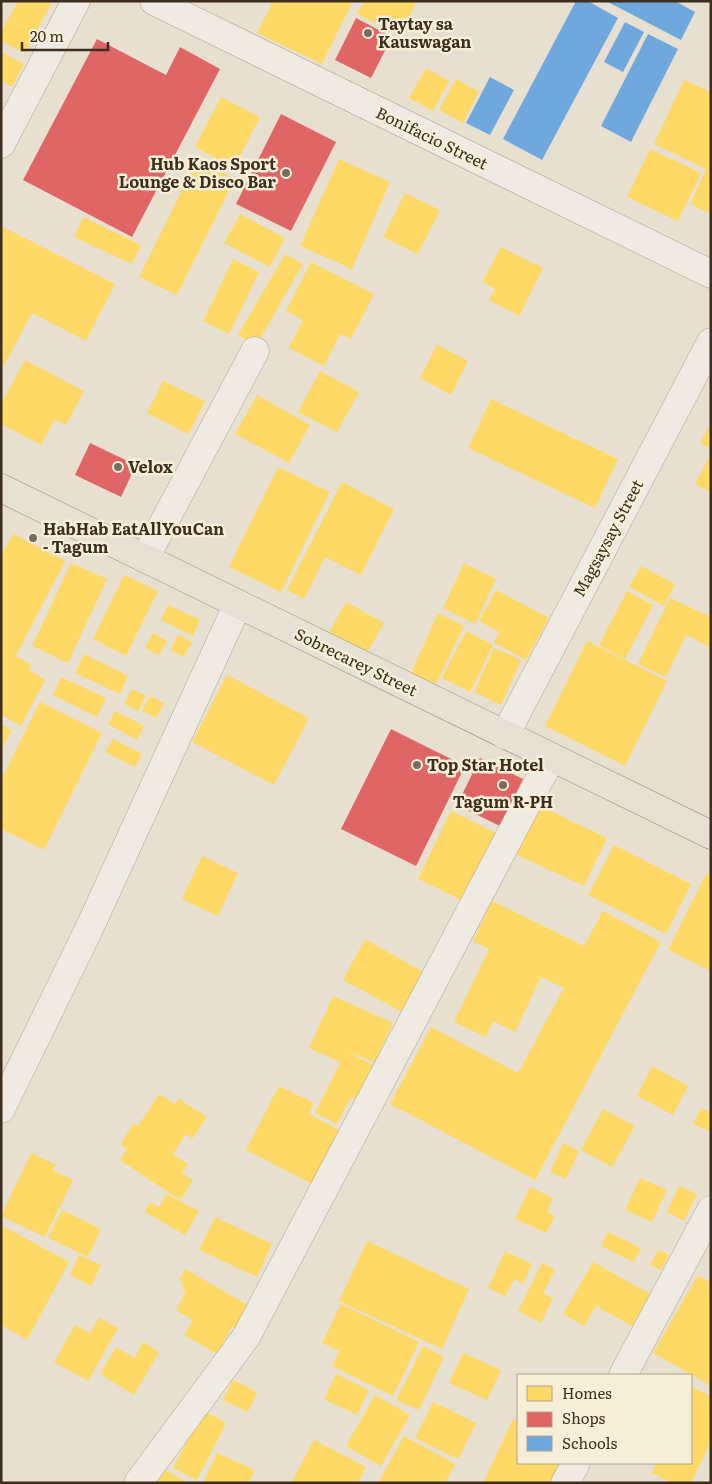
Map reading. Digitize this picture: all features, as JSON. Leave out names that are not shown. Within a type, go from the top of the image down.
[{"type":"main road","name":"Sobrecarey Street","points":[[1,488],[711,835]]},
{"type":"street","points":[[1,144],[76,1]]},
{"type":"street","name":"Bonifacio Street","points":[[154,1],[711,274]]},
{"type":"street","name":"Magsaysay Street","points":[[504,735],[711,342]]},
{"type":"street","points":[[145,558],[255,352]]},
{"type":"street","points":[[1,1109],[88,931],[238,604]]},
{"type":"street","points":[[138,1483],[246,1337],[551,758]]},
{"type":"street","points":[[624,1374],[711,1210]]},
{"type":"street","points":[[565,1483],[575,1464]]},
{"type":"building: Homes","points":[[18,1],[47,1],[51,4],[25,53],[1,41],[1,32]]},
{"type":"building: Homes","points":[[273,1],[353,1],[322,64],[257,33]]},
{"type":"building: Homes","points":[[364,1],[417,1],[400,35],[357,14]]},
{"type":"building: Homes","points":[[1,52],[24,64],[12,87],[1,81]]},
{"type":"building: Homes","points":[[426,68],[449,81],[433,111],[409,98]]},
{"type":"building: Homes","points":[[456,79],[479,92],[463,123],[439,110]]},
{"type":"building: Homes","points":[[684,80],[711,92],[711,214],[690,204],[706,169],[654,144]]},
{"type":"building: Homes","points":[[221,97],[260,117],[234,168],[195,147]]},
{"type":"building: Homes","points":[[650,149],[701,173],[678,221],[627,197]]},
{"type":"building: Homes","points":[[339,159],[390,182],[352,269],[300,246]]},
{"type":"building: Homes","points":[[197,160],[235,179],[177,295],[139,277]]},
{"type":"building: Homes","points":[[405,193],[440,210],[418,254],[383,237]]},
{"type":"building: Homes","points":[[240,214],[285,238],[270,267],[224,243]]},
{"type":"building: Homes","points":[[83,217],[141,245],[132,264],[74,237]]},
{"type":"building: Homes","points":[[1,226],[115,284],[86,341],[32,313],[1,371]]},
{"type":"building: Homes","points":[[501,247],[543,268],[519,316],[489,300],[495,289],[482,282]]},
{"type":"building: Homes","points":[[285,254],[303,264],[256,346],[238,335]]},
{"type":"building: Homes","points":[[233,259],[259,272],[229,334],[203,321]]},
{"type":"building: Homes","points":[[311,262],[374,294],[351,339],[340,334],[324,366],[289,348],[303,320],[286,311]]},
{"type":"building: Homes","points":[[437,345],[468,361],[451,395],[420,378]]},
{"type":"building: Homes","points":[[25,360],[84,391],[66,425],[55,419],[41,445],[1,424],[1,404]]},
{"type":"building: Homes","points":[[320,371],[359,392],[337,432],[298,412]]},
{"type":"building: Homes","points":[[163,381],[205,401],[189,434],[147,413]]},
{"type":"building: Homes","points":[[257,395],[310,425],[289,463],[235,434]]},
{"type":"building: Homes","points":[[491,399],[618,459],[595,508],[468,448]]},
{"type":"building: Homes","points":[[711,423],[711,449],[700,443]]},
{"type":"building: Homes","points":[[711,453],[711,492],[695,484]]},
{"type":"building: Homes","points":[[278,467],[330,492],[281,592],[229,567]]},
{"type":"building: Homes","points":[[342,482],[394,509],[361,575],[325,557],[304,599],[287,590]]},
{"type":"building: Homes","points":[[13,534],[65,561],[16,656],[31,665],[29,670],[45,680],[21,726],[1,715],[1,556]]},
{"type":"building: Homes","points":[[71,563],[107,579],[68,663],[32,646]]},
{"type":"building: Homes","points":[[464,563],[496,579],[475,624],[443,608]]},
{"type":"building: Homes","points":[[641,566],[675,584],[664,606],[629,587]]},
{"type":"building: Homes","points":[[124,575],[158,591],[126,656],[93,639]]},
{"type":"building: Homes","points":[[496,590],[549,618],[526,660],[494,643],[499,632],[479,621]]},
{"type":"building: Homes","points":[[627,591],[653,605],[625,659],[599,645]]},
{"type":"building: Homes","points":[[670,598],[711,617],[711,648],[686,635],[666,677],[638,664]]},
{"type":"building: Homes","points":[[346,602],[384,623],[367,653],[329,632]]},
{"type":"building: Homes","points":[[168,605],[200,620],[193,636],[161,620]]},
{"type":"building: Homes","points":[[438,613],[464,626],[436,684],[411,673]]},
{"type":"building: Homes","points":[[466,631],[493,645],[470,692],[442,678]]},
{"type":"building: Homes","points":[[153,633],[167,641],[159,655],[145,648]]},
{"type":"building: Homes","points":[[178,635],[192,642],[184,657],[170,650]]},
{"type":"building: Homes","points":[[587,641],[667,681],[625,766],[545,726]]},
{"type":"building: Homes","points":[[494,648],[521,660],[501,705],[474,692]]},
{"type":"building: Homes","points":[[84,654],[128,676],[120,694],[75,673]]},
{"type":"building: Homes","points":[[227,675],[309,718],[274,785],[192,742]]},
{"type":"building: Homes","points":[[61,677],[106,698],[97,717],[53,695]]},
{"type":"building: Homes","points":[[132,689],[146,696],[138,711],[124,704]]},
{"type":"building: Homes","points":[[150,696],[164,703],[156,718],[142,711]]},
{"type":"building: Homes","points":[[40,702],[102,733],[44,850],[1,829],[1,780]]},
{"type":"building: Homes","points":[[115,711],[144,726],[137,740],[108,724]]},
{"type":"building: Homes","points":[[1,724],[12,730],[1,749]]},
{"type":"building: Homes","points":[[113,739],[142,754],[135,767],[105,752]]},
{"type":"building: Homes","points":[[538,805],[607,838],[584,886],[515,854]]},
{"type":"building: Homes","points":[[451,811],[496,833],[463,901],[418,879]]},
{"type":"building: Homes","points":[[614,845],[691,884],[666,934],[588,895]]},
{"type":"building: Homes","points":[[202,856],[238,873],[218,916],[182,899]]},
{"type":"building: Homes","points":[[706,874],[711,876],[711,971],[668,950]]},
{"type":"building: Homes","points":[[492,901],[584,946],[603,911],[661,942],[535,1180],[390,1104],[431,1027],[518,1073],[564,988],[541,977],[515,1032],[493,1021],[486,1037],[454,1022],[489,949],[473,941]]},
{"type":"building: Homes","points":[[365,939],[425,973],[404,1013],[343,980]]},
{"type":"building: Homes","points":[[333,996],[393,1023],[375,1062],[347,1052],[375,1066],[357,1100],[351,1097],[337,1124],[315,1113],[345,1053],[340,1062],[309,1048]]},
{"type":"building: Homes","points":[[652,1066],[688,1086],[673,1115],[637,1096]]},
{"type":"building: Homes","points":[[279,1086],[314,1103],[309,1114],[339,1130],[312,1184],[246,1150]]},
{"type":"building: Homes","points":[[159,1094],[175,1104],[179,1099],[207,1117],[192,1139],[186,1134],[173,1154],[188,1164],[182,1173],[193,1180],[180,1200],[120,1160],[127,1149],[120,1145],[133,1124],[138,1126]]},
{"type":"building: Homes","points":[[701,1108],[711,1113],[711,1132],[693,1124]]},
{"type":"building: Homes","points":[[603,1109],[635,1126],[612,1167],[581,1150]]},
{"type":"building: Homes","points":[[563,1143],[579,1151],[566,1179],[550,1172]]},
{"type":"building: Homes","points":[[31,1153],[56,1165],[53,1170],[73,1180],[45,1237],[1,1216]]},
{"type":"building: Homes","points":[[640,1178],[667,1190],[652,1222],[625,1210]]},
{"type":"building: Homes","points":[[679,1186],[697,1194],[684,1221],[667,1212]]},
{"type":"building: Homes","points":[[530,1187],[553,1198],[547,1212],[555,1216],[546,1233],[515,1219]]},
{"type":"building: Homes","points":[[166,1194],[199,1211],[185,1235],[145,1212],[150,1202],[159,1207]]},
{"type":"building: Homes","points":[[62,1210],[101,1229],[88,1257],[48,1238]]},
{"type":"building: Homes","points":[[215,1217],[272,1244],[257,1277],[199,1250]]},
{"type":"building: Homes","points":[[1,1225],[69,1262],[27,1340],[1,1325]]},
{"type":"building: Homes","points":[[608,1232],[641,1248],[634,1262],[601,1246]]},
{"type":"building: Homes","points":[[367,1241],[469,1289],[442,1349],[339,1301]]},
{"type":"building: Homes","points":[[658,1250],[669,1255],[661,1270],[650,1265]]},
{"type":"building: Homes","points":[[505,1251],[532,1264],[523,1284],[514,1279],[505,1296],[488,1288]]},
{"type":"building: Homes","points":[[79,1255],[101,1265],[91,1286],[70,1275]]},
{"type":"building: Homes","points":[[593,1262],[650,1294],[632,1326],[596,1306],[584,1326],[563,1314]]},
{"type":"building: Homes","points":[[542,1263],[555,1270],[543,1293],[553,1298],[541,1323],[518,1311]]},
{"type":"building: Homes","points":[[185,1269],[253,1308],[240,1331],[232,1327],[217,1354],[184,1335],[193,1320],[176,1310],[186,1291],[182,1289],[183,1283],[179,1280]]},
{"type":"building: Homes","points":[[698,1275],[711,1283],[711,1386],[653,1353]]},
{"type":"building: Homes","points":[[341,1304],[419,1342],[393,1396],[332,1366],[339,1351],[322,1343]]},
{"type":"building: Homes","points":[[99,1318],[118,1328],[88,1381],[54,1362],[75,1325],[90,1333]]},
{"type":"building: Homes","points":[[143,1342],[159,1352],[134,1395],[100,1374],[116,1347],[134,1358]]},
{"type":"building: Homes","points":[[423,1346],[444,1357],[419,1410],[396,1400]]},
{"type":"building: Homes","points":[[463,1353],[501,1370],[487,1400],[449,1383]]},
{"type":"building: Homes","points":[[336,1374],[369,1390],[357,1415],[324,1399]]},
{"type":"building: Homes","points":[[233,1380],[257,1392],[248,1412],[223,1400]]},
{"type":"building: Homes","points":[[692,1387],[711,1396],[711,1441],[691,1483],[673,1483],[652,1473],[656,1464],[692,1464]]},
{"type":"building: Homes","points":[[375,1395],[410,1415],[381,1466],[346,1446]]},
{"type":"building: Homes","points":[[433,1402],[476,1423],[458,1459],[415,1438]]},
{"type":"building: Homes","points":[[203,1410],[226,1423],[197,1480],[173,1468]]},
{"type":"building: Homes","points":[[513,1419],[517,1421],[517,1464],[570,1464],[560,1483],[483,1483]]},
{"type":"building: Homes","points":[[404,1436],[455,1464],[445,1483],[378,1483]]},
{"type":"building: Homes","points":[[314,1440],[366,1467],[358,1483],[291,1483]]},
{"type":"building: Homes","points":[[217,1453],[255,1470],[249,1483],[203,1483]]},
{"type":"building: Homes","points":[[163,1469],[189,1483],[156,1483]]},
{"type":"building: Shops","points":[[356,18],[392,37],[371,78],[335,60]]},
{"type":"building: Shops","points":[[97,39],[166,75],[180,47],[220,69],[132,237],[23,180]]},
{"type":"building: Shops","name":"Hub Kaos Sport Lounge & Disco Bar","points":[[281,114],[336,142],[291,231],[236,204]]},
{"type":"building: Shops","points":[[90,443],[136,465],[121,497],[75,475]]},
{"type":"building: Shops","points":[[391,729],[465,766],[416,866],[341,829]]},
{"type":"building: Shops","points":[[480,758],[523,779],[500,826],[457,805]]},
{"type":"building: Schools","points":[[576,1],[588,1],[618,18],[542,160],[503,139]]},
{"type":"building: Schools","points":[[606,1],[675,1],[695,12],[681,40]]},
{"type":"building: Schools","points":[[625,22],[644,32],[623,72],[604,62]]},
{"type":"building: Schools","points":[[648,34],[678,49],[631,142],[601,126]]},
{"type":"building: Schools","points":[[490,77],[514,90],[490,135],[466,123]]},
{"type":"place","name":"Taytay sa Kauswagan","points":[[368,33]]},
{"type":"place","name":"Hub Kaos Sport Lounge & Disco Bar","points":[[286,173]]},
{"type":"place","name":"Velox","points":[[118,467]]},
{"type":"place","name":"HabHab EatAllYouCan - Tagum","points":[[33,538]]},
{"type":"place","name":"Top Star Hotel","points":[[417,765]]},
{"type":"place","name":"Tagum R-PH","points":[[503,785]]}]
